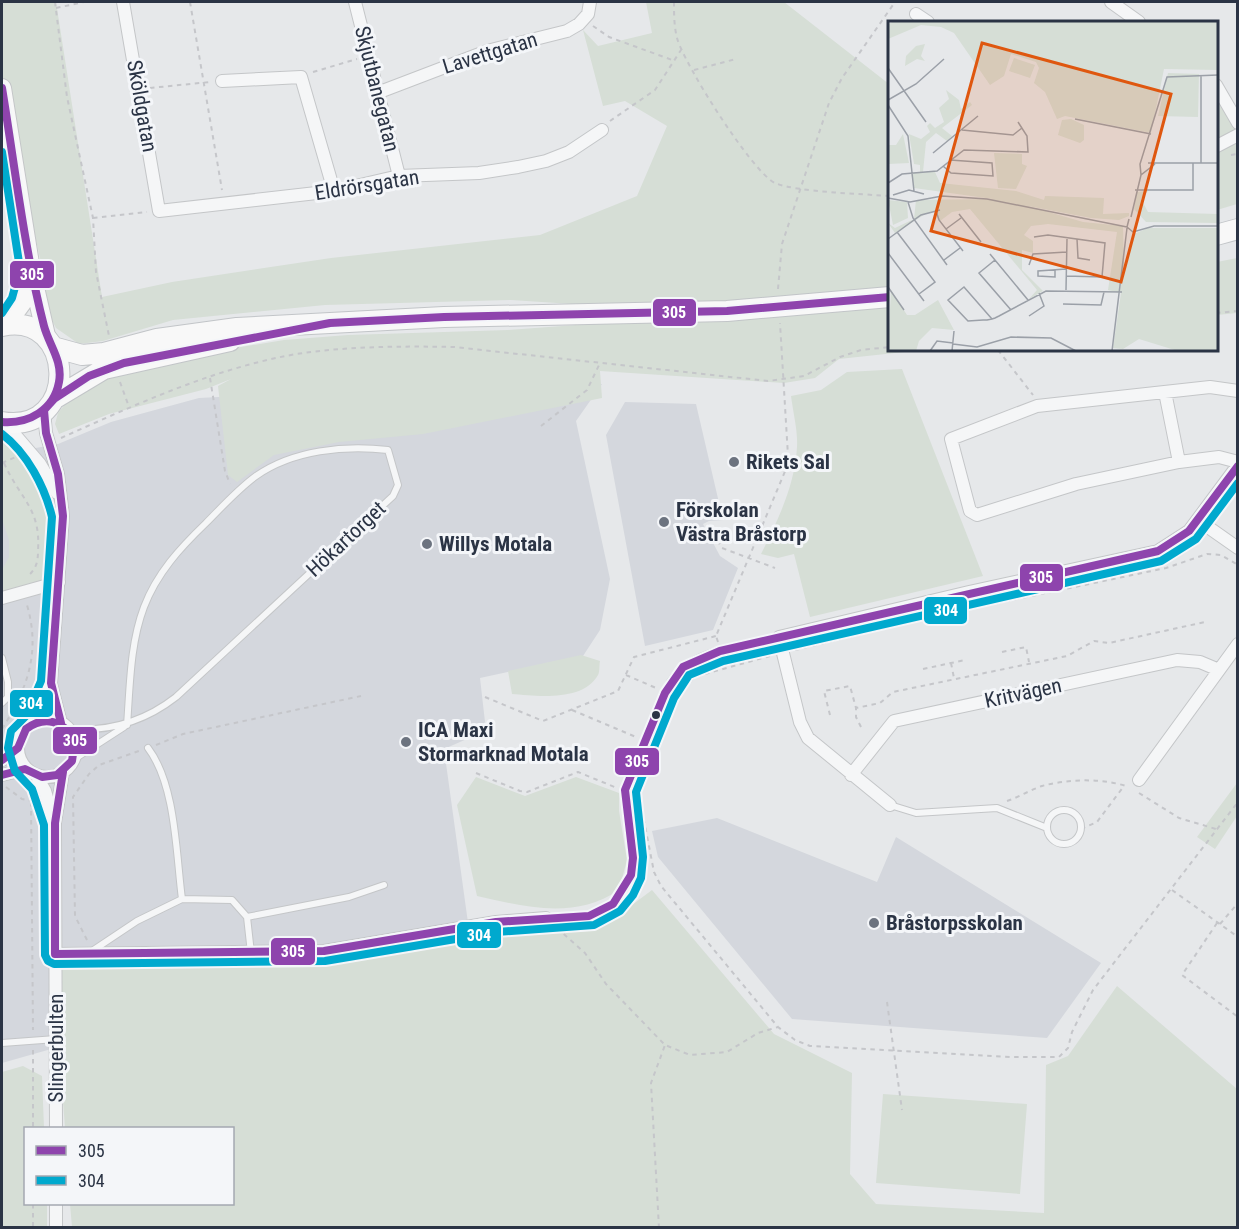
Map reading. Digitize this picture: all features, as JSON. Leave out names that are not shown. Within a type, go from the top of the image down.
[{"type":"main road","points":[[4,325],[33,329],[50,344],[71,354],[90,355],[192,334],[330,323],[444,317],[727,311],[888,297]]},
{"type":"main road","points":[[3,422],[22,422],[89,376],[124,363],[330,323]]},
{"type":"main road","points":[[49,405],[61,373],[50,344]]},
{"type":"street","name":"Sköldgatan","points":[[123,2],[159,211]]},
{"type":"street","name":"Skjutbanegatan","points":[[355,2],[399,176]]},
{"type":"street","points":[[584,19],[588,14],[590,2]]},
{"type":"street","points":[[1111,2],[1138,21]]},
{"type":"street","points":[[916,14],[926,21]]},
{"type":"street","name":"Lavettgatan","points":[[377,93],[487,51],[567,31],[584,19]]},
{"type":"street","points":[[222,81],[301,77],[334,190]]},
{"type":"street","points":[[2,88],[31,270],[50,344]]},
{"type":"street","points":[[1218,88],[1238,123]]},
{"type":"street","name":"Eldrörsgatan","points":[[159,211],[334,190],[399,176],[479,173],[546,161],[590,140],[602,130]]},
{"type":"street","points":[[1218,145],[1238,135]]},
{"type":"street","points":[[4,325],[22,303],[31,270]]},
{"type":"street","points":[[890,805],[813,744],[804,731],[779,637],[969,592],[1151,554],[1178,541],[1198,520],[1238,464],[1219,457],[1179,462],[1076,484],[982,516],[973,514],[951,439],[1037,406],[1210,387],[1238,391]]},
{"type":"street","points":[[1165,392],[1179,462]]},
{"type":"street","points":[[34,722],[51,683],[63,516],[58,474],[46,433],[49,405]]},
{"type":"street","points":[[3,422],[40,464],[60,499]]},
{"type":"street","points":[[1198,520],[1238,548]]},
{"type":"street","points":[[2,598],[59,582]]},
{"type":"street","points":[[1139,780],[1238,644]]},
{"type":"street","name":"Kritvägen","points":[[851,776],[894,721],[1177,660],[1200,662],[1218,670]]},
{"type":"street","points":[[2,775],[32,772],[52,776],[63,772],[73,760],[75,744],[65,726],[51,683]]},
{"type":"street","points":[[32,772],[19,757],[18,748],[24,730],[34,722],[45,719],[65,726]]},
{"type":"street","points":[[2,760],[18,748]]},
{"type":"street","name":"Slingerbulten","points":[[32,772],[45,791],[55,824]]},
{"type":"street","name":"Slingerbulten","points":[[56,1127],[55,824],[63,772]]},
{"type":"street","points":[[55,954],[324,951],[496,922],[546,918]]},
{"type":"street","points":[[56,1205],[56,1227]]},
{"type":"lane","name":"Hökartorget","points":[[65,726],[83,730],[127,725],[139,721],[176,697],[393,496],[398,485],[388,450],[352,447],[304,456],[274,466],[259,474],[235,494],[192,535],[158,578],[139,624],[127,725]]},
{"type":"lane","points":[[546,918],[596,914],[613,904],[624,890],[631,875],[633,858],[625,806],[626,790],[666,692],[678,672],[699,657],[779,637]]},
{"type":"lane","points":[[2,658],[9,697],[2,703]]},
{"type":"lane","name":"Hökartorget","points":[[73,760],[127,725]]},
{"type":"lane","points":[[147,748],[154,758],[171,809],[182,899]]},
{"type":"lane","points":[[890,805],[916,813],[987,807],[1015,813],[1047,828]]},
{"type":"lane","points":[[1064,810],[1078,818],[1081,829],[1076,839],[1061,844],[1051,838],[1047,828],[1050,818],[1064,810]]},
{"type":"lane","points":[[247,916],[349,897],[384,885]]},
{"type":"lane","points":[[86,955],[137,921],[182,899],[232,900],[247,916],[251,953]]},
{"type":"lane","points":[[2,1043],[56,1039]]},
{"type":"path","points":[[55,2],[70,118],[93,218],[96,272],[111,342]]},
{"type":"path","points":[[56,8],[84,2]]},
{"type":"path","points":[[190,2],[224,205]]},
{"type":"path","points":[[674,2],[675,26],[681,50],[734,137],[756,166],[774,183],[801,188],[888,196]]},
{"type":"path","points":[[778,298],[778,271],[782,244],[829,103],[842,78],[895,2]]},
{"type":"path","points":[[584,19],[609,37],[675,61]]},
{"type":"path","points":[[602,130],[611,120],[655,90],[681,50]]},
{"type":"path","points":[[301,77],[368,56]]},
{"type":"path","points":[[694,70],[736,59]]},
{"type":"path","points":[[139,90],[222,81]]},
{"type":"path","points":[[93,218],[159,211]]},
{"type":"path","points":[[1218,313],[1238,310]]},
{"type":"path","points":[[485,697],[543,721],[614,694],[634,657],[716,636],[789,456],[780,318]]},
{"type":"path","points":[[58,439],[129,407],[210,378],[259,362],[294,355],[413,346],[454,347],[768,381],[804,376],[840,357],[861,350],[888,347]]},
{"type":"path","points":[[999,351],[1024,382],[1037,406]]},
{"type":"path","points":[[541,426],[587,390],[600,363]]},
{"type":"path","points":[[210,378],[225,471],[235,494]]},
{"type":"path","points":[[120,380],[129,407]]},
{"type":"path","points":[[2,463],[24,453]]},
{"type":"path","points":[[708,525],[722,548],[775,568]]},
{"type":"path","points":[[1238,565],[1221,555],[1207,554],[1166,568],[963,610],[694,677],[679,697],[639,795],[658,880],[778,1027],[795,1041],[810,1046],[892,1051],[1059,1057],[1068,1048],[1071,1032],[1093,990],[1114,959],[1173,890],[1238,802]]},
{"type":"path","points":[[856,708],[880,703],[893,692],[1029,662],[1067,656],[1094,641],[1109,644],[1205,622]]},
{"type":"path","points":[[1002,652],[1026,647],[1029,662]]},
{"type":"path","points":[[923,669],[965,660]]},
{"type":"path","points":[[951,663],[954,678]]},
{"type":"path","points":[[626,675],[679,697]]},
{"type":"path","points":[[830,715],[824,691],[850,686],[856,717],[861,727]]},
{"type":"path","points":[[86,955],[87,940],[75,916],[73,797],[85,778],[99,765],[183,734],[361,696]]},
{"type":"path","points":[[572,710],[658,747]]},
{"type":"path","points":[[476,773],[527,792],[578,772],[639,795]]},
{"type":"path","points":[[987,807],[1017,798],[1041,786],[1094,780],[1125,785],[1179,818],[1216,829]]},
{"type":"path","points":[[1081,829],[1097,822],[1125,785]]},
{"type":"path","points":[[31,802],[33,1127]]},
{"type":"path","points":[[1173,890],[1238,937]]},
{"type":"path","points":[[1238,903],[1219,924],[1182,975],[1238,1017]]},
{"type":"path","points":[[546,918],[585,953],[606,984],[665,1045],[690,1055],[726,1052],[758,1033],[778,1027]]},
{"type":"path","points":[[886,1002],[902,1110]]},
{"type":"path","points":[[1234,1015],[1238,1010]]},
{"type":"path","points":[[659,1227],[651,1083],[665,1045]]},
{"type":"path","points":[[33,1205],[33,1227]]},
{"type":"shaded area","points":[[2,2],[56,2],[102,297],[172,282],[331,258],[540,235],[637,196],[667,126],[625,101],[603,106],[583,30],[598,46],[652,33],[646,2],[784,2],[888,83],[888,351],[914,351],[839,359],[815,378],[784,383],[600,371],[602,398],[423,434],[339,442],[274,455],[237,482],[228,475],[218,386],[231,379],[206,389],[109,414],[59,434],[55,424],[58,413],[66,403],[80,390],[110,373],[211,352],[284,340],[348,335],[508,330],[725,314],[511,300],[325,305],[173,320],[103,341],[79,344],[56,328],[47,311],[40,258],[2,87]]},
{"type":"shaded area","points":[[1218,103],[1238,130],[1237,204],[1218,210]]},
{"type":"shaded area","points":[[1237,258],[1237,313],[1218,315],[1218,262]]},
{"type":"shaded area","points":[[902,369],[983,576],[810,617],[794,554],[778,558],[761,554],[785,502],[796,461],[797,435],[791,396],[821,390],[847,372]]},
{"type":"shaded area","points":[[602,384],[576,421],[610,579],[600,630],[583,656],[480,678],[485,722],[476,735],[444,749],[469,930],[2,1063],[2,454],[58,444],[111,422],[199,398],[311,392]]},
{"type":"shaded area","name":"Förskolan Västra Bråstorp","points":[[625,402],[696,404],[723,520],[703,524],[720,556],[738,568],[713,630],[645,646],[606,435]]},
{"type":"shaded area","points":[[2,435],[17,446],[37,469],[51,512],[52,546],[50,567],[45,577],[30,585],[2,592],[2,570],[9,557],[9,540],[2,519]]},
{"type":"shaded area","points":[[581,655],[600,661],[598,675],[582,690],[546,696],[512,694],[508,671]]},
{"type":"shaded area","points":[[476,777],[525,796],[576,777],[619,793],[619,811],[627,860],[619,890],[585,905],[567,908],[532,907],[477,896],[457,805]]},
{"type":"shaded area","points":[[1237,783],[1237,816],[1215,849],[1197,837]]},
{"type":"shaded area","name":"Bråstorpsskolan","points":[[717,818],[877,882],[896,837],[1101,963],[1047,1038],[792,1019],[658,857],[652,831]]},
{"type":"shaded area","points":[[652,890],[774,1034],[852,1073],[850,1174],[876,1204],[1044,1213],[1046,1065],[1068,1056],[1117,986],[1237,1089],[1237,1227],[72,1227],[70,1205],[234,1205],[234,1127],[65,1127],[59,1047],[59,957],[334,952],[605,913],[608,923]]},
{"type":"shaded area","points":[[23,1066],[42,1076],[44,1127],[24,1127],[24,1205],[47,1205],[47,1227],[2,1227],[2,1072]]},
{"type":"shaded area","points":[[883,1094],[1027,1104],[1020,1194],[876,1183]]},
{"type":"transit line","name":"305","points":[[2,88],[31,267],[44,326],[60,374],[52,400],[39,413],[22,421],[2,422]]},
{"type":"transit line","name":"304","points":[[2,152],[20,269],[12,298],[2,313]]},
{"type":"transit line","name":"305","points":[[44,410],[54,399],[89,376],[124,363],[330,323],[444,317],[727,311],[888,297]]},
{"type":"transit line","name":"305","points":[[44,410],[46,433],[58,474],[63,516],[51,683],[61,723]]},
{"type":"transit line","name":"304","points":[[2,434],[34,471],[45,494],[52,517],[41,681],[26,716],[11,731],[8,748],[15,771],[32,789],[44,825],[45,955],[48,961],[54,964],[325,961],[497,932],[594,925],[620,911],[633,895],[641,878],[643,857],[636,792],[674,698],[689,675],[723,661],[1161,561],[1196,539],[1238,483]]},
{"type":"transit line","name":"305","points":[[55,954],[324,951],[496,922],[589,916],[613,904],[631,875],[633,858],[625,790],[665,693],[683,667],[720,651],[1158,551],[1189,531],[1238,466]]},
{"type":"transit line","name":"305","points":[[2,760],[18,748],[26,729],[40,722],[59,724],[75,740],[72,761],[57,775],[42,777],[25,769],[2,775]]},
{"type":"transit line","name":"305","points":[[55,954],[55,823],[63,772]]},
{"type":"place","name":"Rikets Sal","points":[[734,462]]},
{"type":"place","name":"Förskolan Västra Bråstorp","points":[[664,522]]},
{"type":"place","name":"Willys Motala","points":[[427,544]]},
{"type":"place","name":"ICA Maxi Stormarknad Motala","points":[[406,742]]},
{"type":"place","name":"Bråstorpsskolan","points":[[874,923]]}]
